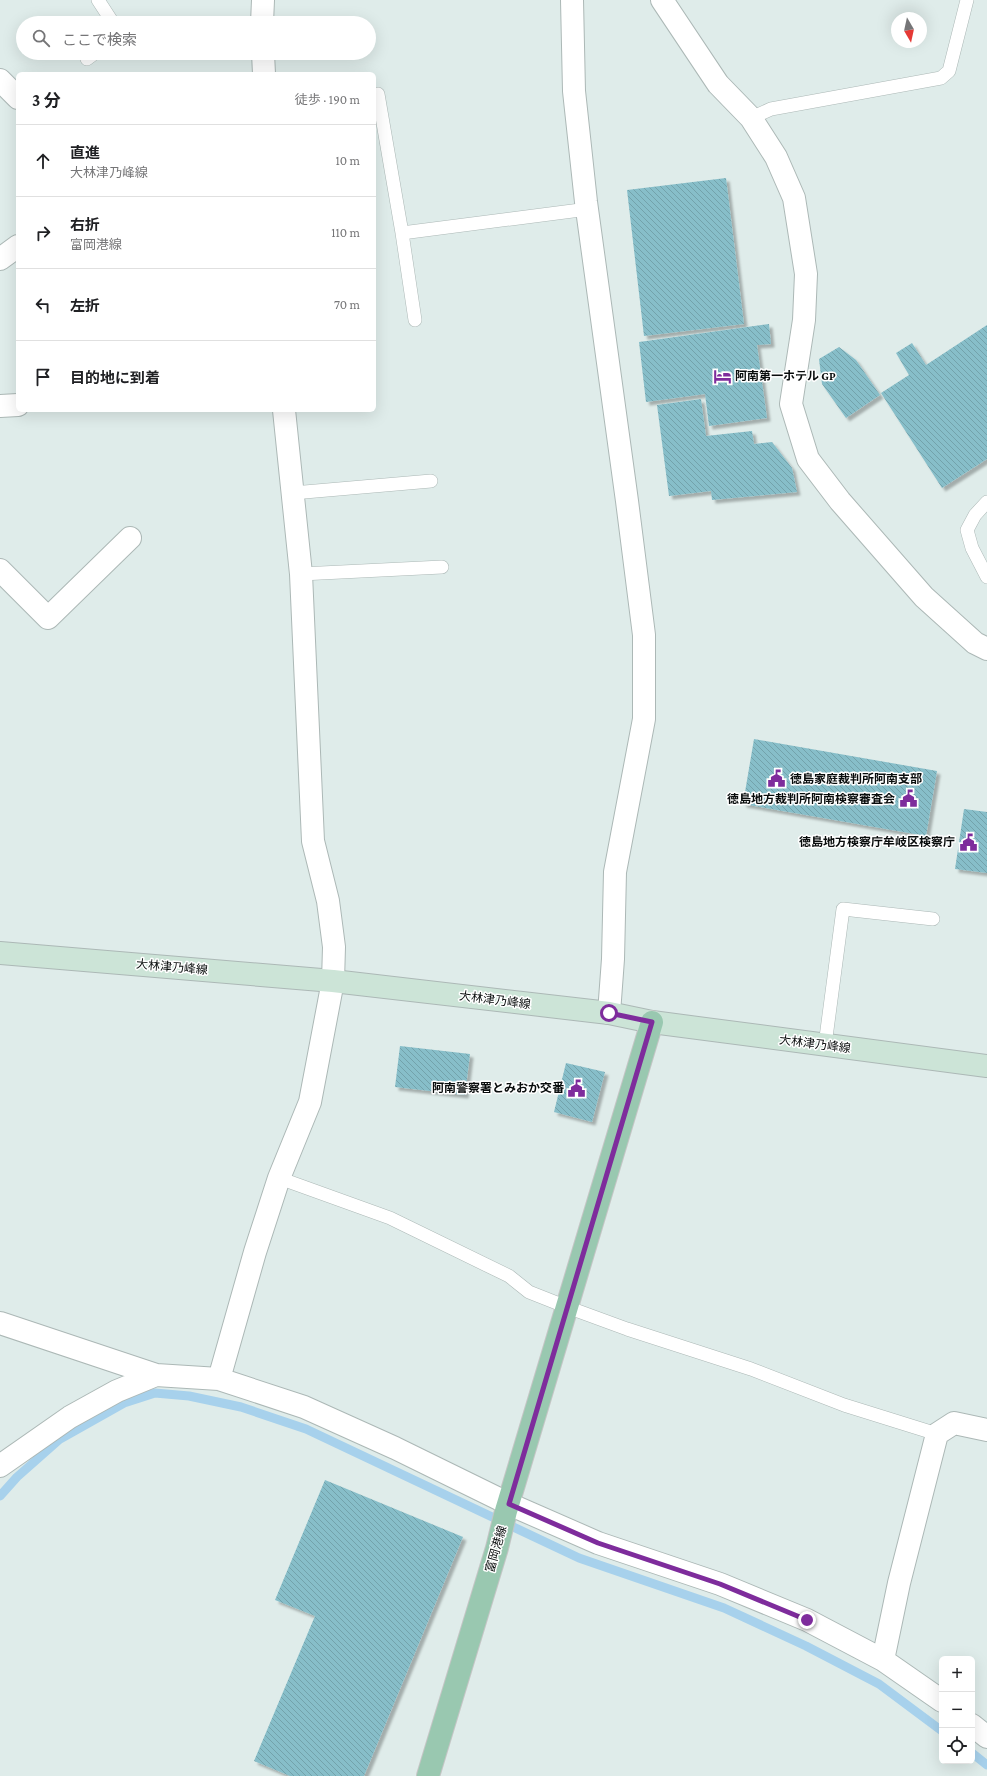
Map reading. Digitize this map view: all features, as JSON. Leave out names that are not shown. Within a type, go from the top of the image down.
[{"type":"main road","name":"大林津乃峰線","points":[[0,953],[333,981],[609,1013],[652,1022],[987,1066]]},
{"type":"main road","name":"富岡港線","points":[[428,1776],[497,1548],[652,1022]]},
{"type":"street","points":[[262,16],[263,0]]},
{"type":"street","points":[[572,0],[574,91],[588,209],[628,501],[644,635],[644,719],[615,872],[613,959],[609,1013]]},
{"type":"street","points":[[662,0],[718,84],[751,118],[776,157],[794,198],[806,274],[804,320],[791,404],[808,459],[840,501],[924,597],[975,643],[987,649]]},
{"type":"street","points":[[263,60],[264,72]]},
{"type":"street","points":[[0,80],[16,96]]},
{"type":"street","points":[[0,259],[16,247]]},
{"type":"street","points":[[0,406],[16,405]]},
{"type":"street","points":[[219,1379],[255,1252],[279,1178],[310,1102],[333,981],[334,947],[328,901],[313,841],[301,574],[284,412]]},
{"type":"street","points":[[0,570],[48,618],[130,538]]},
{"type":"street","points":[[0,1323],[156,1375],[219,1379],[304,1407],[395,1448],[508,1508],[598,1543],[720,1584],[800,1617],[883,1660],[939,1699]]},
{"type":"street","points":[[0,1466],[70,1417],[117,1391],[156,1375]]},
{"type":"street","points":[[883,1660],[898,1583],[936,1434],[954,1423],[987,1430]]},
{"type":"street","points":[[975,1727],[987,1737]]},
{"type":"lane","points":[[98,0],[108,16]]},
{"type":"lane","points":[[751,118],[771,108],[941,78],[949,71],[967,0]]},
{"type":"lane","points":[[376,94],[378,94],[402,233],[415,320]]},
{"type":"lane","points":[[402,233],[588,209]]},
{"type":"lane","points":[[293,493],[431,481]]},
{"type":"lane","points":[[987,502],[975,515],[967,530],[972,548],[987,577]]},
{"type":"lane","points":[[301,574],[442,567]]},
{"type":"lane","points":[[824,1045],[843,909],[933,919]]},
{"type":"lane","points":[[279,1178],[390,1218],[509,1276],[529,1292],[567,1307],[627,1329],[751,1368],[844,1405],[936,1434]]},
{"type":"building","points":[[726,178],[744,324],[644,336],[627,190]]},
{"type":"building","points":[[769,324],[771,344],[757,345],[767,418],[709,426],[705,394],[646,402],[639,342]]},
{"type":"building","points":[[987,325],[987,459],[942,488],[881,393],[909,375],[896,353],[912,343],[926,365]]},
{"type":"building","points":[[839,347],[856,360],[880,395],[846,418],[822,384],[819,359]]},
{"type":"building","points":[[701,399],[706,436],[752,431],[754,444],[772,442],[792,468],[797,492],[712,500],[711,491],[669,496],[657,405]]},
{"type":"building","points":[[754,739],[937,771],[926,836],[743,804]]},
{"type":"building","points":[[964,809],[987,812],[987,873],[955,869]]},
{"type":"building","points":[[400,1046],[470,1054],[465,1095],[395,1087]]},
{"type":"building","points":[[566,1063],[605,1072],[592,1122],[554,1112]]},
{"type":"building","points":[[325,1480],[463,1537],[364,1776],[290,1776],[254,1761],[315,1616],[275,1600]]},
{"type":"waterway","points":[[0,1496],[17,1477],[60,1439],[124,1403],[155,1393],[189,1396],[241,1407],[306,1429],[579,1558],[724,1608],[806,1646],[879,1684],[939,1729]]},
{"type":"waterway","points":[[975,1755],[987,1765]]},
{"type":"place","name":"阿南第一ホテル GP","points":[[722,376]]},
{"type":"place","name":"徳島家庭裁判所阿南支部","points":[[777,779]]},
{"type":"place","name":"徳島地方裁判所阿南検察審査会","points":[[908,799]]},
{"type":"place","name":"徳島地方検察庁牟岐区検察庁","points":[[968,842]]},
{"type":"place","name":"阿南警察署とみおか交番","points":[[577,1088]]},
{"type":"route","points":[[609,1013],[652,1022],[509,1504],[598,1543],[720,1584],[807,1620]]}]
